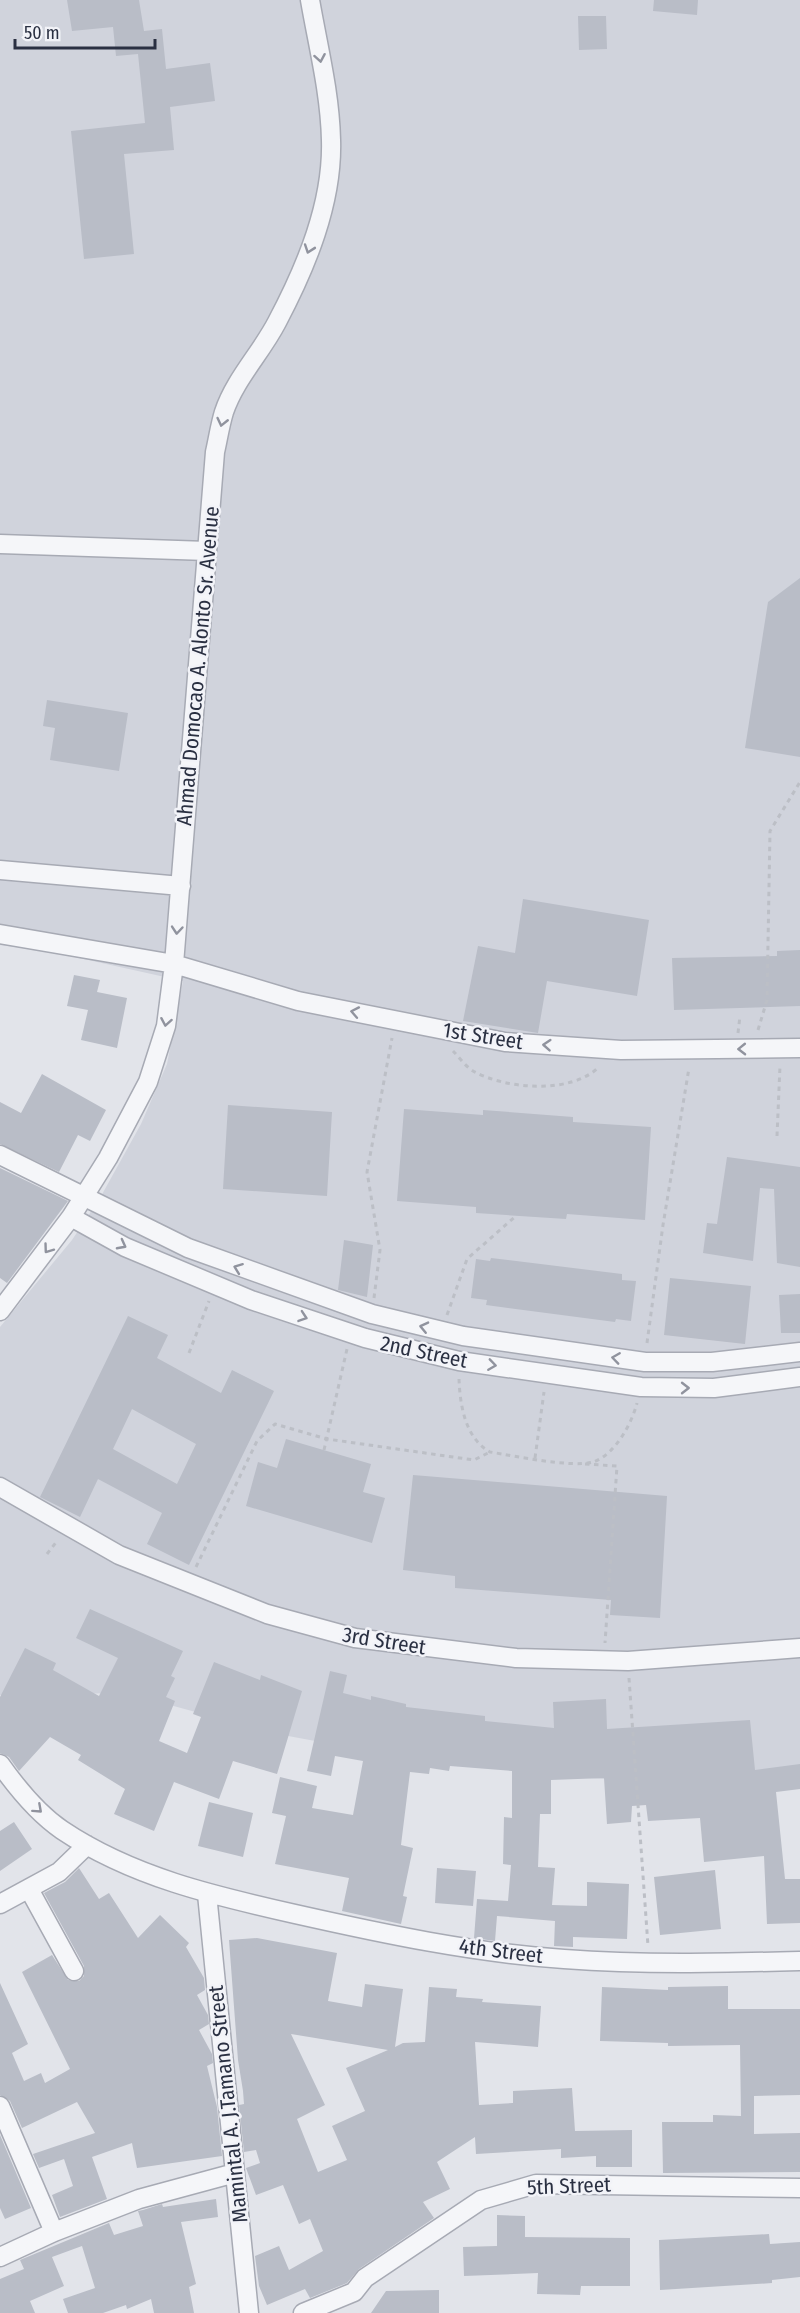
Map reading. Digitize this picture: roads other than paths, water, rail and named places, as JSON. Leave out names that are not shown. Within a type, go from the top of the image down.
[{"type":"street","name":"Ahmad Domocao A. Alonto Sr. Avenue","points":[[0,1311],[71,1217],[113,1149],[158,1058],[166,1026],[181,886],[215,453],[225,411],[243,375],[276,325],[300,276],[318,223],[328,181],[331,141],[329,107],[310,0]]},
{"type":"street","points":[[0,544],[207,551]]},
{"type":"street","points":[[0,870],[181,886]]},
{"type":"street","name":"1st Street","points":[[0,934],[174,964],[298,1001],[505,1042],[613,1050],[800,1048]]},
{"type":"street","name":"2nd Street","points":[[0,1155],[188,1248],[372,1314],[441,1331],[645,1362],[712,1362],[800,1352]]},
{"type":"street","name":"2nd Street","points":[[71,1217],[125,1247],[215,1286],[351,1334],[459,1360],[641,1387],[714,1388],[800,1377]]},
{"type":"street","name":"3rd Street","points":[[0,1487],[119,1555],[267,1614],[355,1638],[516,1658],[628,1661],[800,1648]]},
{"type":"street","points":[[0,1764],[30,1802],[60,1829],[87,1845],[152,1875],[207,1894]]},
{"type":"street","points":[[0,1904],[59,1872],[87,1845]]},
{"type":"street","points":[[29,1889],[74,1971]]},
{"type":"street","name":"4th Street","points":[[207,1894],[430,1942],[562,1959],[650,1964],[800,1961]]},
{"type":"street","name":"Mamintal A. J.Tamano Street","points":[[207,1894],[249,2313]]},
{"type":"street","points":[[0,2106],[54,2232]]},
{"type":"street","points":[[0,2257],[54,2232],[139,2199],[235,2172]]},
{"type":"street","name":"5th Street","points":[[303,2313],[354,2292],[365,2278],[481,2200],[507,2190],[536,2184],[577,2182],[800,2188]]}]
